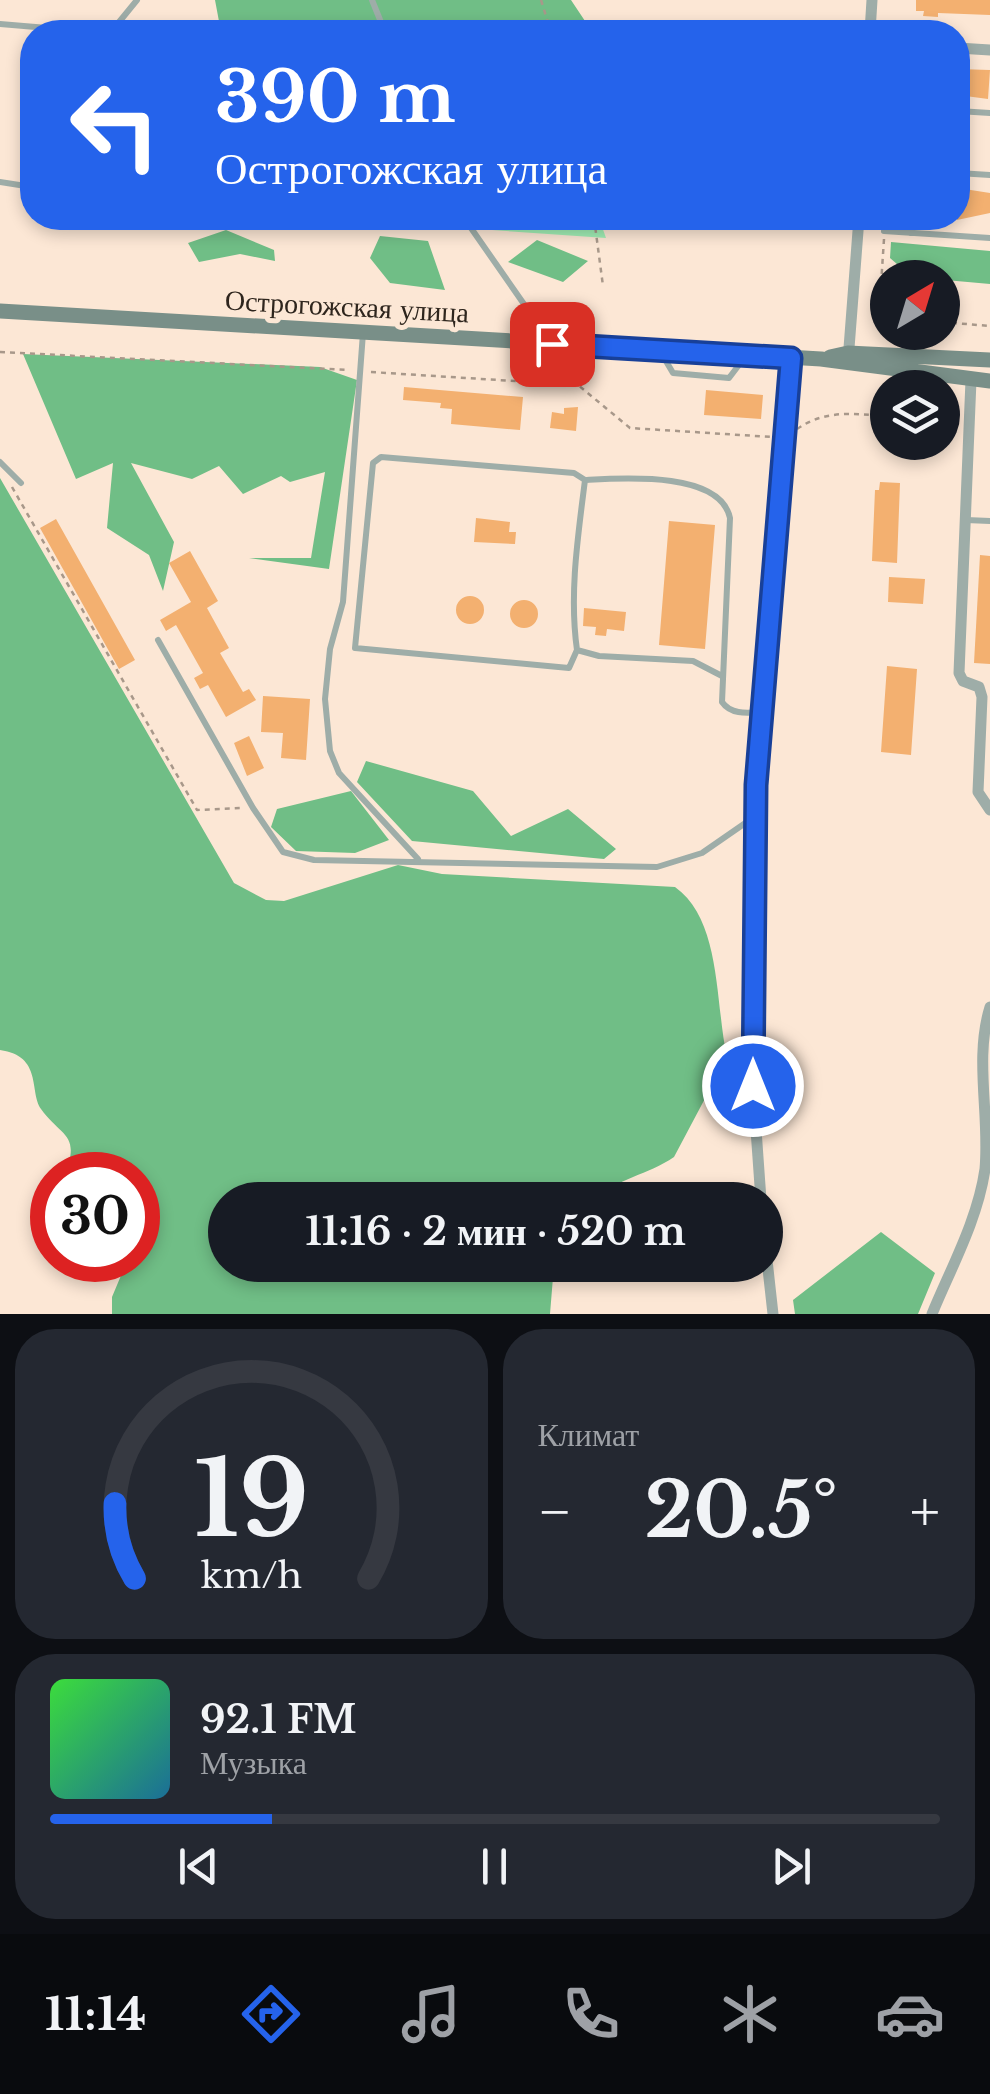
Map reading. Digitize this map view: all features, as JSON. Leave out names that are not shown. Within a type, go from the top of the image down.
[{"type":"street","points":[[848,359],[858,230]]},
{"type":"street","name":"Острогожская улица","points":[[0,311],[848,359]]},
{"type":"street","points":[[759,1182],[753,1086],[756,816],[791,358]]},
{"type":"street","points":[[848,359],[990,360]]},
{"type":"street","points":[[848,359],[990,381]]},
{"type":"street","points":[[971,380],[959,673],[963,681],[985,686],[978,792],[990,810]]},
{"type":"street","points":[[932,1314],[974,1212],[985,1168],[987,1086],[983,1036],[990,1009]]},
{"type":"street","points":[[769,1282],[773,1314]]},
{"type":"lane","points":[[121,20],[137,0]]},
{"type":"lane","points":[[472,230],[552,344]]},
{"type":"lane","points":[[884,231],[990,238]]},
{"type":"lane","points":[[363,332],[343,602],[330,649],[325,698],[330,751],[338,773],[419,860]]},
{"type":"lane","points":[[660,350],[674,373],[728,378],[746,355]]},
{"type":"lane","points":[[585,480],[576,550],[573,623],[577,650],[569,668],[355,648],[372,463],[381,457],[574,473],[585,480],[624,478],[694,486],[710,489],[728,508],[722,702],[727,709],[742,713],[763,712]]},
{"type":"lane","points":[[3,465],[21,483]]},
{"type":"lane","points":[[965,520],[990,522]]},
{"type":"lane","points":[[158,640],[253,808],[284,852],[314,860],[657,867],[702,853],[756,816]]},
{"type":"lane","points":[[577,650],[599,656],[693,661],[722,676]]},
{"type":"path","points":[[596,230],[603,286]]},
{"type":"path","points":[[882,260],[884,231]]},
{"type":"path","points":[[960,324],[990,326]]},
{"type":"path","points":[[0,352],[352,371]]},
{"type":"path","points":[[362,371],[578,384],[630,428],[786,438],[812,419],[834,412],[870,415]]},
{"type":"path","points":[[960,421],[968,421]]},
{"type":"path","points":[[3,465],[12,488],[197,810],[253,808]]},
{"type":"green space","points":[[215,0],[571,0],[584,20],[219,20]]},
{"type":"green space","points":[[226,230],[274,250],[275,261],[240,254],[199,262],[188,243]]},
{"type":"green space","points":[[492,230],[603,230],[606,238]]},
{"type":"green space","points":[[380,236],[428,241],[445,290],[390,283],[370,258]]},
{"type":"green space","points":[[537,240],[588,261],[563,282],[508,262]]},
{"type":"green space","points":[[891,242],[990,251],[990,284],[960,281],[960,260],[890,258]]},
{"type":"green space","points":[[23,354],[320,367],[357,380],[329,569],[249,558],[311,558],[325,472],[290,482],[281,476],[243,494],[219,466],[192,479],[131,463],[174,542],[163,591],[149,555],[107,528],[113,463],[76,479]]},
{"type":"green space","points":[[0,478],[234,883],[266,900],[284,901],[398,865],[442,874],[675,887],[690,902],[709,942],[727,1057],[674,1157],[624,1182],[208,1182],[208,1282],[553,1282],[550,1314],[112,1314],[112,1297],[118,1282],[160,1282],[160,1152],[71,1152],[66,1137],[41,1109],[29,1067],[23,1059],[0,1050]]},
{"type":"green space","points":[[366,761],[473,791],[511,836],[568,809],[616,849],[604,859],[412,841],[357,782]]},
{"type":"green space","points":[[351,791],[389,840],[355,853],[296,851],[271,827],[277,809]]},
{"type":"green space","points":[[881,1232],[935,1273],[918,1314],[795,1314],[793,1300]]},
{"type":"building","points":[[916,0],[990,0],[990,15],[923,16],[924,11],[916,11]]},
{"type":"building","points":[[970,69],[990,70],[988,99],[970,97]]},
{"type":"building","points":[[970,190],[990,193],[990,213],[970,217]]},
{"type":"building","points":[[404,387],[523,397],[520,430],[451,424],[452,409],[440,408],[441,403],[403,400]]},
{"type":"building","points":[[706,390],[763,395],[761,419],[704,415]]},
{"type":"building","points":[[578,407],[576,431],[550,428],[552,412],[564,414],[564,408]]},
{"type":"building","points":[[880,482],[900,483],[897,563],[872,561],[875,490],[879,490]]},
{"type":"building","points":[[476,518],[510,522],[509,532],[516,532],[515,544],[474,542]]},
{"type":"building","points":[[56,519],[135,660],[119,669],[40,528]]},
{"type":"building","points":[[669,521],[715,525],[705,649],[659,645]]},
{"type":"building","points":[[190,551],[218,601],[207,608],[229,648],[220,653],[243,692],[249,689],[256,700],[226,717],[208,685],[200,689],[194,678],[203,673],[176,625],[166,631],[160,620],[191,602],[169,563]]},
{"type":"building","points":[[980,555],[990,556],[990,664],[974,663]]},
{"type":"building","points":[[889,577],[925,579],[923,604],[888,602]]},
{"type":"building","points":[[470,596],[480,600],[484,610],[480,620],[470,624],[460,620],[456,610],[460,600]]},
{"type":"building","points":[[524,600],[534,604],[538,614],[534,624],[524,628],[514,624],[510,614],[514,604]]},
{"type":"building","points":[[584,608],[626,612],[624,631],[607,629],[606,636],[595,635],[596,627],[583,626]]},
{"type":"building","points":[[887,666],[917,669],[911,755],[881,752]]},
{"type":"building","points":[[263,696],[310,699],[306,760],[281,758],[283,733],[261,732]]},
{"type":"building","points":[[249,736],[264,768],[247,776],[234,743]]},
{"type":"route","points":[[552,344],[791,358],[756,785],[753,1086]]}]
